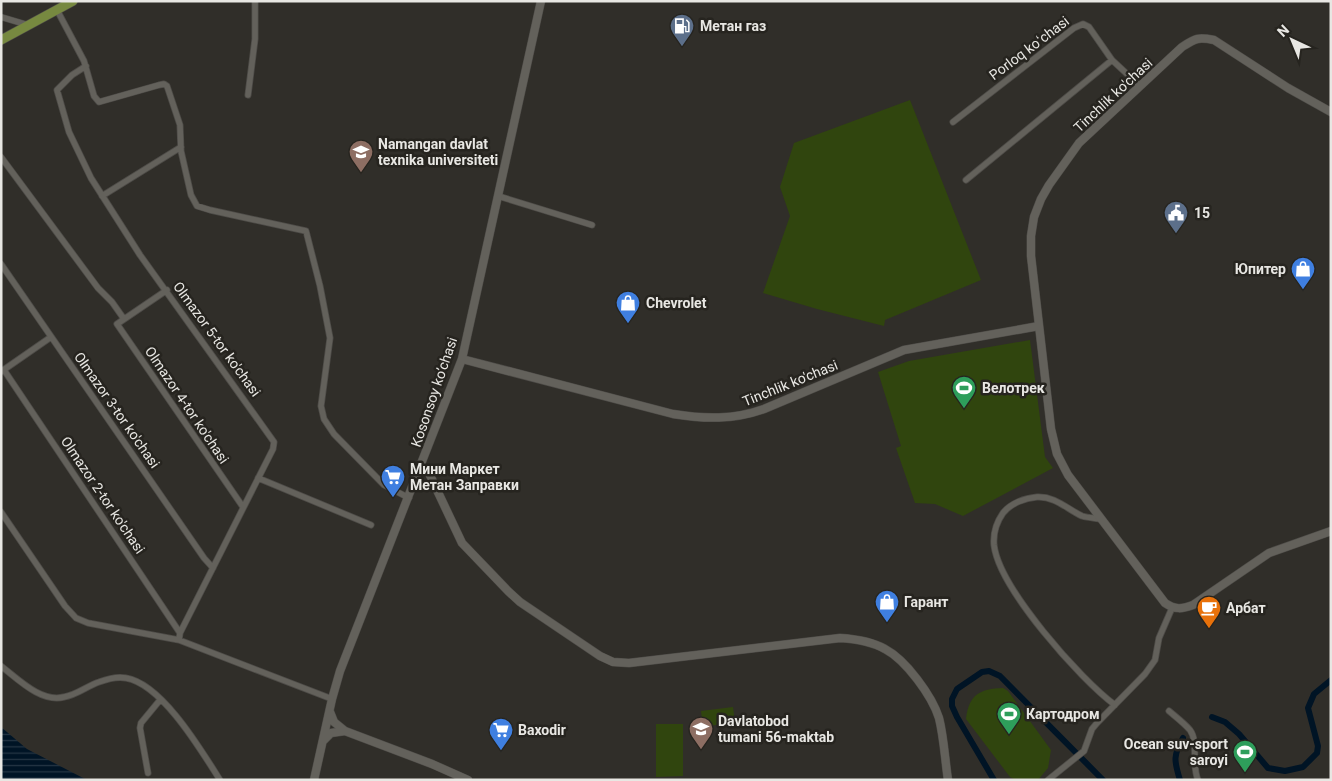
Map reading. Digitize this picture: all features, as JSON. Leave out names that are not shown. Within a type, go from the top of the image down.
[{"type":"main road","points":[[1,40],[73,1]]},
{"type":"street","points":[[248,95],[255,39],[255,1]]},
{"type":"street","name":"Kosonsoy ko’chasi","points":[[314,780],[340,671],[462,359],[541,1]]},
{"type":"street","points":[[57,10],[86,66],[94,96],[99,102],[159,85],[164,84],[167,86],[180,125],[180,147],[191,195],[197,206],[306,231],[320,286],[330,338],[322,406],[324,418],[334,434],[384,485],[409,498]]},
{"type":"street","points":[[1,17],[28,26]]},
{"type":"street","name":"Porloq koʻchasi","points":[[953,122],[1074,28],[1083,24],[1089,27],[1112,60],[1140,86]]},
{"type":"street","name":"Tinchlik ko'chasi","points":[[1172,608],[1165,603],[1068,475],[1058,454],[1050,429],[1031,241],[1032,222],[1049,185],[1080,143],[1182,47],[1200,37],[1214,40],[1288,88],[1331,112]]},
{"type":"street","points":[[966,180],[1112,60]]},
{"type":"street","name":"Olmazor 5-tor ko'chasi","points":[[86,66],[72,75],[57,90],[69,132],[91,178],[140,255],[167,290],[274,442],[273,449],[179,636]]},
{"type":"street","points":[[102,196],[180,147]]},
{"type":"street","name":"Olmazor 4-tor ko'chasi","points":[[1,156],[98,288],[112,302],[124,319],[117,324],[243,507]]},
{"type":"street","points":[[498,196],[592,224]]},
{"type":"street","name":"Olmazor 3-tor ko'chasi","points":[[1,264],[198,550],[213,568]]},
{"type":"street","points":[[124,319],[167,290]]},
{"type":"street","name":"Tinchlik ko'chasi","points":[[462,359],[673,414],[703,418],[732,417],[764,410],[904,350],[1039,326]]},
{"type":"street","points":[[3,371],[51,337]]},
{"type":"street","name":"Olmazor 2-tor ko'chasi","points":[[3,371],[179,636]]},
{"type":"street","points":[[421,467],[428,471],[456,533],[469,553],[520,602],[575,641],[606,660],[629,663],[840,638],[864,641],[888,650],[914,676],[931,700],[939,721],[948,780]]},
{"type":"street","points":[[258,478],[371,525]]},
{"type":"street","points":[[1101,519],[1084,516],[1064,504],[1046,497],[1021,501],[1007,508],[999,519],[994,530],[994,546],[1015,593],[1086,680],[1115,705]]},
{"type":"street","points":[[1,512],[65,606],[76,618],[99,626],[179,636],[332,700]]},
{"type":"street","points":[[1048,780],[1084,751],[1092,729],[1145,674],[1155,660],[1159,638],[1172,608],[1184,609],[1193,605],[1269,554],[1331,531]]},
{"type":"street","points":[[1,666],[39,694],[51,698],[64,698],[93,684],[110,679],[124,677],[139,682],[183,724],[220,780]]},
{"type":"street","points":[[148,773],[140,728],[160,700]]},
{"type":"street","points":[[330,711],[334,722],[345,730],[468,780]]},
{"type":"street","points":[[1169,711],[1186,726],[1193,736],[1193,760],[1198,780]]},
{"type":"street","points":[[322,743],[332,733],[345,730]]},
{"type":"green space","points":[[910,100],[981,280],[885,320],[884,326],[763,293],[790,216],[780,187],[794,143]]},
{"type":"green space","name":"Велотрек","points":[[1030,340],[1045,457],[1053,468],[963,516],[935,504],[915,503],[896,448],[901,446],[878,372],[909,361]]},
{"type":"green space","name":"Картодром","points":[[1003,688],[1008,691],[1051,750],[1048,768],[1038,780],[1016,780],[1010,777],[966,719],[970,704],[977,694]]},
{"type":"green space","points":[[733,707],[735,722],[703,727],[701,711]]},
{"type":"green space","points":[[656,724],[683,724],[683,776],[656,777]]},
{"type":"water","points":[[1,727],[27,749],[87,780],[1,780]]},
{"type":"waterway","points":[[994,780],[952,706],[952,699],[957,689],[982,672],[989,671],[1000,676],[1103,780]]},
{"type":"waterway","points":[[1212,717],[1225,722],[1239,734],[1268,768],[1285,771],[1303,767],[1317,753],[1318,746],[1308,708],[1314,694],[1331,680]]},
{"type":"waterway","points":[[1180,780],[1176,754],[1183,738]]},
{"type":"place","name":"Метан газ","points":[[682,47]]},
{"type":"place","name":"Namangan davlat texnika universiteti","points":[[361,173]]},
{"type":"place","name":"15","points":[[1176,234]]},
{"type":"place","name":"Юпитер","points":[[1303,290]]},
{"type":"place","name":"Chevrolet","points":[[628,324]]},
{"type":"place","name":"Велотрек","points":[[964,409]]},
{"type":"place","name":"Мини Маркет Метан Заправки","points":[[393,498]]},
{"type":"place","name":"Гарант","points":[[887,623]]},
{"type":"place","name":"Арбат","points":[[1209,629]]},
{"type":"place","name":"Картодром","points":[[1009,735]]},
{"type":"place","name":"Davlatobod tumani 56-maktab","points":[[701,750]]},
{"type":"place","name":"Baxodir","points":[[501,751]]},
{"type":"place","name":"Ocean suv-sport saroyi","points":[[1245,773]]}]
